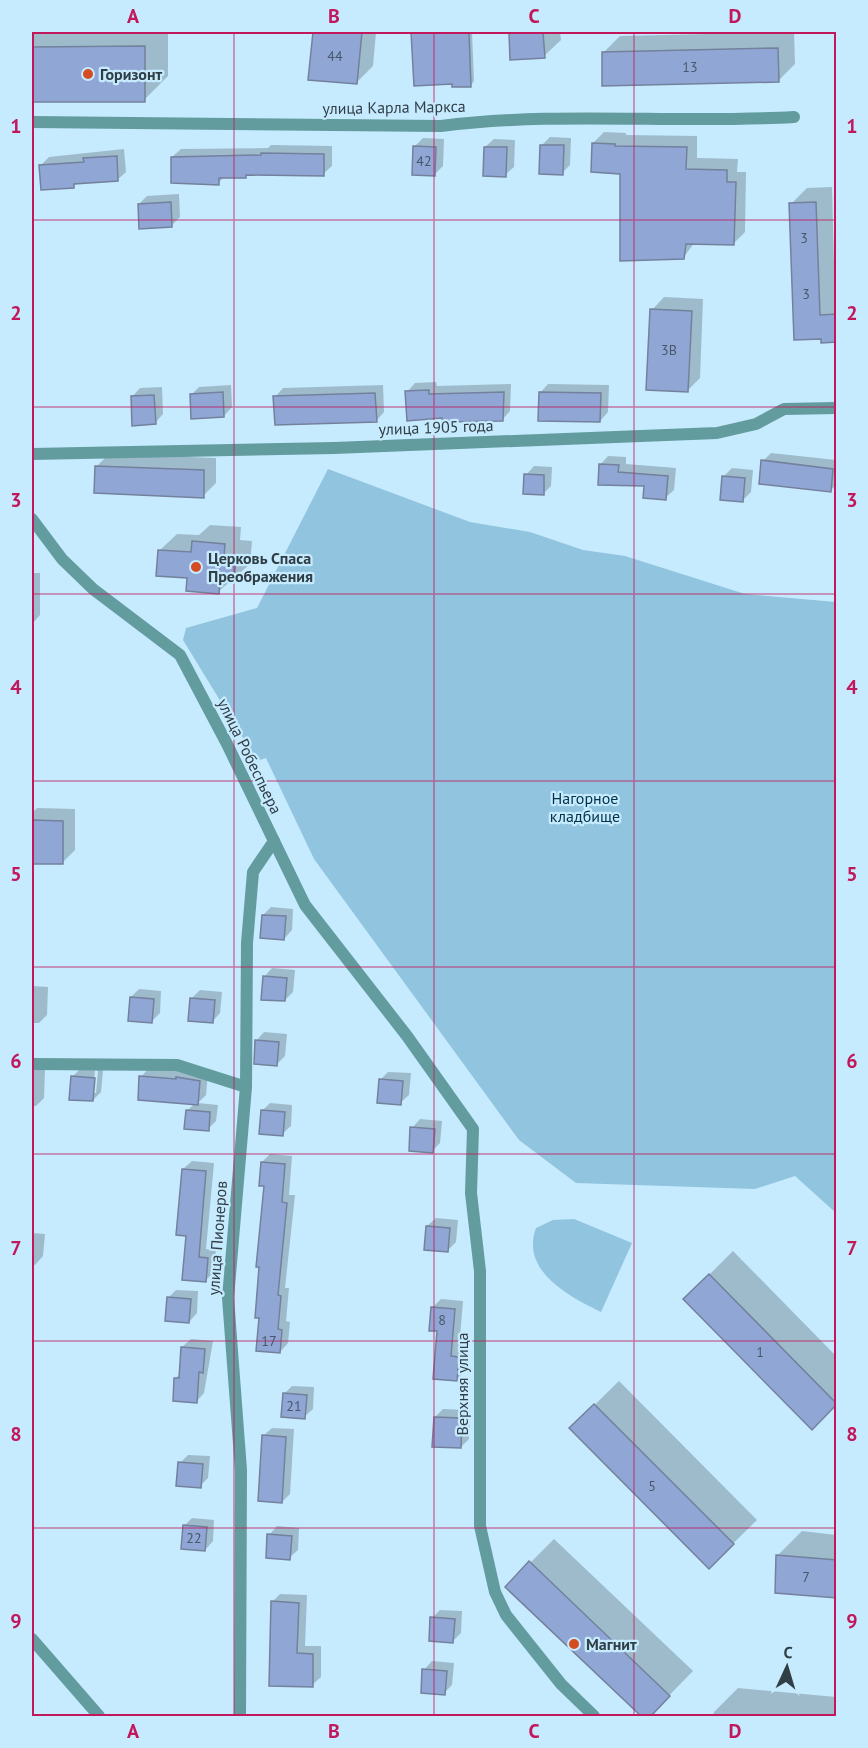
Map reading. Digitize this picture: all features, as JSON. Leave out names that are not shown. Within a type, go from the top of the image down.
[{"type":"street","name":"улица Карла Маркса","points":[[32,122],[441,126],[485,120],[567,116],[728,121],[794,117]]},
{"type":"street","name":"улица 1905 года","points":[[32,454],[334,448],[717,433],[756,424],[784,410],[837,408]]},
{"type":"street","name":"улица Робеспьера","points":[[32,519],[62,559],[93,589],[180,655],[227,744],[305,905],[408,1036]]},
{"type":"street","name":"улица Пионеров","points":[[240,1716],[241,1470],[228,1298],[246,1087],[247,943],[253,872],[274,841]]},
{"type":"street","name":"Верхняя улица","points":[[408,1036],[473,1129],[471,1193],[480,1271],[480,1526],[495,1592],[525,1642],[594,1716]]},
{"type":"street","points":[[32,1064],[177,1065],[246,1087]]},
{"type":"street","points":[[32,1639],[99,1716]]},
{"type":"green space","name":"Нагорное кладбище","points":[[328,469],[470,522],[530,532],[583,550],[625,556],[745,594],[836,602],[836,1213],[795,1176],[755,1189],[576,1183],[519,1140],[314,859],[266,758],[257,761],[183,640],[186,628],[257,608]]},
{"type":"green space","points":[[574,1219],[632,1243],[601,1312],[576,1299],[551,1280],[541,1270],[535,1257],[533,1243],[536,1228],[553,1220]]},
{"type":"building","points":[[313,32],[362,32],[357,84],[308,80]]},
{"type":"building","points":[[411,32],[469,32],[471,87],[452,87],[452,84],[414,86]]},
{"type":"building","points":[[509,32],[543,32],[545,58],[510,60]]},
{"type":"building","name":"Горизонт","points":[[145,46],[145,102],[32,102],[32,47]]},
{"type":"building","points":[[778,48],[779,82],[602,86],[602,52]]},
{"type":"building","points":[[592,143],[615,144],[615,146],[687,147],[686,169],[727,170],[727,182],[736,182],[734,245],[686,244],[684,259],[620,261],[620,174],[591,172]]},
{"type":"building","points":[[540,145],[564,145],[563,175],[539,174]]},
{"type":"building","points":[[413,146],[436,147],[435,176],[412,175]]},
{"type":"building","points":[[484,147],[507,147],[506,177],[483,176]]},
{"type":"building","points":[[261,153],[324,154],[324,176],[246,175],[246,178],[219,178],[219,185],[171,183],[171,157],[261,155]]},
{"type":"building","points":[[117,156],[118,181],[74,184],[74,188],[41,190],[39,165],[84,162],[83,158]]},
{"type":"building","points":[[171,202],[172,227],[139,229],[138,204]]},
{"type":"building","points":[[816,202],[820,315],[837,314],[837,342],[821,343],[821,339],[794,340],[789,203]]},
{"type":"building","points":[[650,309],[692,311],[688,392],[646,390]]},
{"type":"building","points":[[429,390],[429,394],[504,392],[503,421],[443,422],[442,418],[407,421],[405,391]]},
{"type":"building","points":[[223,392],[224,417],[191,419],[190,394]]},
{"type":"building","points":[[539,392],[601,393],[600,422],[538,421]]},
{"type":"building","points":[[375,393],[377,422],[275,425],[273,396]]},
{"type":"building","points":[[154,395],[156,424],[132,426],[131,396]]},
{"type":"building","points":[[761,460],[833,469],[831,492],[759,484]]},
{"type":"building","points":[[599,464],[619,465],[618,472],[668,476],[666,500],[643,498],[644,486],[598,485]]},
{"type":"building","points":[[95,466],[204,470],[204,498],[94,493]]},
{"type":"building","points":[[524,474],[544,475],[544,495],[523,494]]},
{"type":"building","points":[[722,476],[745,478],[743,502],[720,500]]},
{"type":"building","name":"Церковь Спаса Преображения","points":[[192,541],[225,544],[224,556],[236,558],[234,582],[220,581],[219,594],[186,591],[187,578],[156,576],[158,550],[191,552]]},
{"type":"building","points":[[32,820],[63,821],[63,864],[32,864]]},
{"type":"building","points":[[262,915],[286,916],[284,940],[260,938]]},
{"type":"building","points":[[263,976],[287,978],[285,1001],[261,1000]]},
{"type":"building","points":[[130,997],[154,999],[152,1023],[128,1021]]},
{"type":"building","points":[[190,998],[215,1000],[213,1023],[188,1021]]},
{"type":"building","points":[[255,1040],[279,1042],[277,1066],[254,1064]]},
{"type":"building","points":[[71,1076],[95,1078],[93,1101],[69,1100]]},
{"type":"building","points":[[139,1076],[176,1079],[176,1077],[200,1081],[198,1105],[138,1100]]},
{"type":"building","points":[[379,1079],[403,1081],[401,1105],[377,1103]]},
{"type":"building","points":[[186,1110],[210,1112],[209,1131],[184,1129]]},
{"type":"building","points":[[261,1110],[285,1112],[283,1136],[259,1134]]},
{"type":"building","points":[[410,1127],[435,1129],[433,1153],[409,1151]]},
{"type":"building","points":[[261,1162],[285,1164],[282,1202],[287,1203],[278,1295],[281,1296],[278,1329],[282,1330],[280,1353],[256,1351],[259,1318],[255,1318],[259,1267],[256,1267],[264,1186],[259,1186]]},
{"type":"building","points":[[182,1169],[206,1171],[199,1257],[208,1258],[206,1282],[182,1280],[186,1236],[176,1235]]},
{"type":"building","points":[[426,1226],[450,1228],[448,1252],[424,1250]]},
{"type":"building","points":[[709,1274],[837,1404],[812,1430],[683,1299]]},
{"type":"building","points":[[167,1297],[191,1299],[189,1323],[165,1321]]},
{"type":"building","points":[[431,1307],[455,1309],[451,1356],[459,1357],[457,1381],[433,1379],[437,1331],[429,1331]]},
{"type":"building","points":[[181,1347],[205,1349],[203,1373],[199,1372],[197,1403],[173,1401],[174,1378],[179,1378]]},
{"type":"building","points":[[283,1393],[307,1395],[305,1419],[281,1417]]},
{"type":"building","points":[[594,1404],[734,1544],[709,1569],[569,1428]]},
{"type":"building","points":[[434,1417],[462,1418],[461,1448],[432,1447]]},
{"type":"building","points":[[262,1435],[286,1437],[282,1503],[258,1501]]},
{"type":"building","points":[[178,1462],[203,1464],[201,1488],[176,1486]]},
{"type":"building","points":[[183,1525],[207,1527],[205,1551],[181,1549]]},
{"type":"building","points":[[267,1534],[292,1536],[290,1560],[266,1558]]},
{"type":"building","points":[[776,1555],[837,1560],[837,1598],[775,1593]]},
{"type":"building","points":[[529,1561],[670,1696],[651,1716],[641,1716],[505,1587]]},
{"type":"building","points":[[271,1601],[299,1603],[297,1653],[313,1654],[313,1687],[269,1686]]},
{"type":"building","points":[[430,1617],[455,1619],[453,1643],[429,1641]]},
{"type":"building","points":[[422,1669],[447,1671],[445,1695],[421,1693]]},
{"type":"place","name":"Горизонт","points":[[88,74]]},
{"type":"place","name":"Церковь Спаса Преображения","points":[[196,567]]},
{"type":"place","name":"Магнит","points":[[574,1644]]}]
